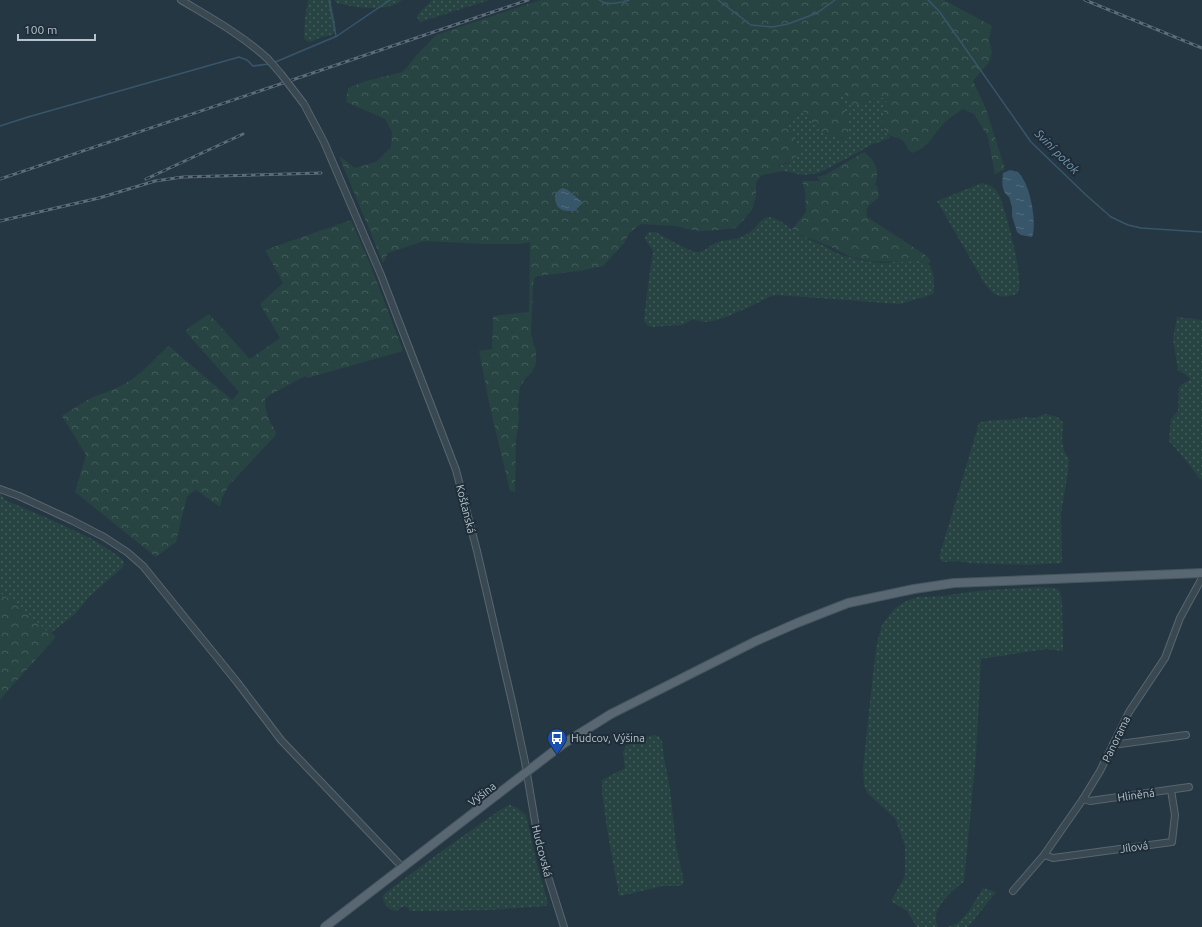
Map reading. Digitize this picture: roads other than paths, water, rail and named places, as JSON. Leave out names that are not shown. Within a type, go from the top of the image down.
[{"type":"main road","name":"Výšina","points":[[325,927],[573,737],[611,714],[756,641],[812,617],[848,604],[914,589],[954,583],[1202,573]]},
{"type":"street","name":"Košťanská","points":[[182,0],[240,37],[268,59],[304,104],[324,142],[373,256],[456,470],[485,585],[527,773]]},
{"type":"street","points":[[0,488],[71,520],[104,537],[127,552],[143,566],[237,682],[281,740],[403,868]]},
{"type":"street","name":"Panorama","points":[[1013,891],[1044,855],[1083,799],[1100,771],[1128,712],[1165,658],[1180,618],[1202,578]]},
{"type":"street","points":[[1113,744],[1186,734]]},
{"type":"street","name":"Hudcovská","points":[[527,773],[540,851],[564,927]]},
{"type":"street","name":"Hliněná","points":[[1083,799],[1090,801],[1189,787]]},
{"type":"street","name":"Jílová","points":[[1044,855],[1053,858],[1172,842],[1175,815],[1171,790]]},
{"type":"water","points":[[1010,170],[1020,174],[1026,184],[1031,199],[1034,224],[1032,237],[1021,235],[1017,232],[1012,216],[1012,207],[1009,197],[1006,195],[1002,180],[1003,173]]},
{"type":"water","points":[[563,188],[568,190],[582,202],[582,204],[575,210],[564,210],[557,206],[555,194]]},
{"type":"waterway","points":[[329,0],[336,36]]},
{"type":"waterway","points":[[273,63],[337,36],[390,0]]},
{"type":"waterway","name":"Sviní potok","points":[[599,0],[606,3],[618,3],[629,0]]},
{"type":"waterway","name":"Sviní potok","points":[[718,0],[751,25],[772,27],[788,24],[817,13],[835,0]]},
{"type":"waterway","name":"Sviní potok","points":[[928,0],[939,11],[1031,142],[1111,217],[1128,225],[1141,228],[1202,232]]},
{"type":"waterway","points":[[0,126],[239,57],[247,60],[253,66],[269,64]]},
{"type":"railway","points":[[0,179],[528,0]]},
{"type":"railway","points":[[1085,0],[1202,48]]},
{"type":"railway","points":[[146,179],[243,134]]},
{"type":"railway","points":[[0,221],[99,198],[155,181],[183,177],[321,173]]},
{"type":"place","name":"Hudcov, Výšina","points":[[557,755]]}]
